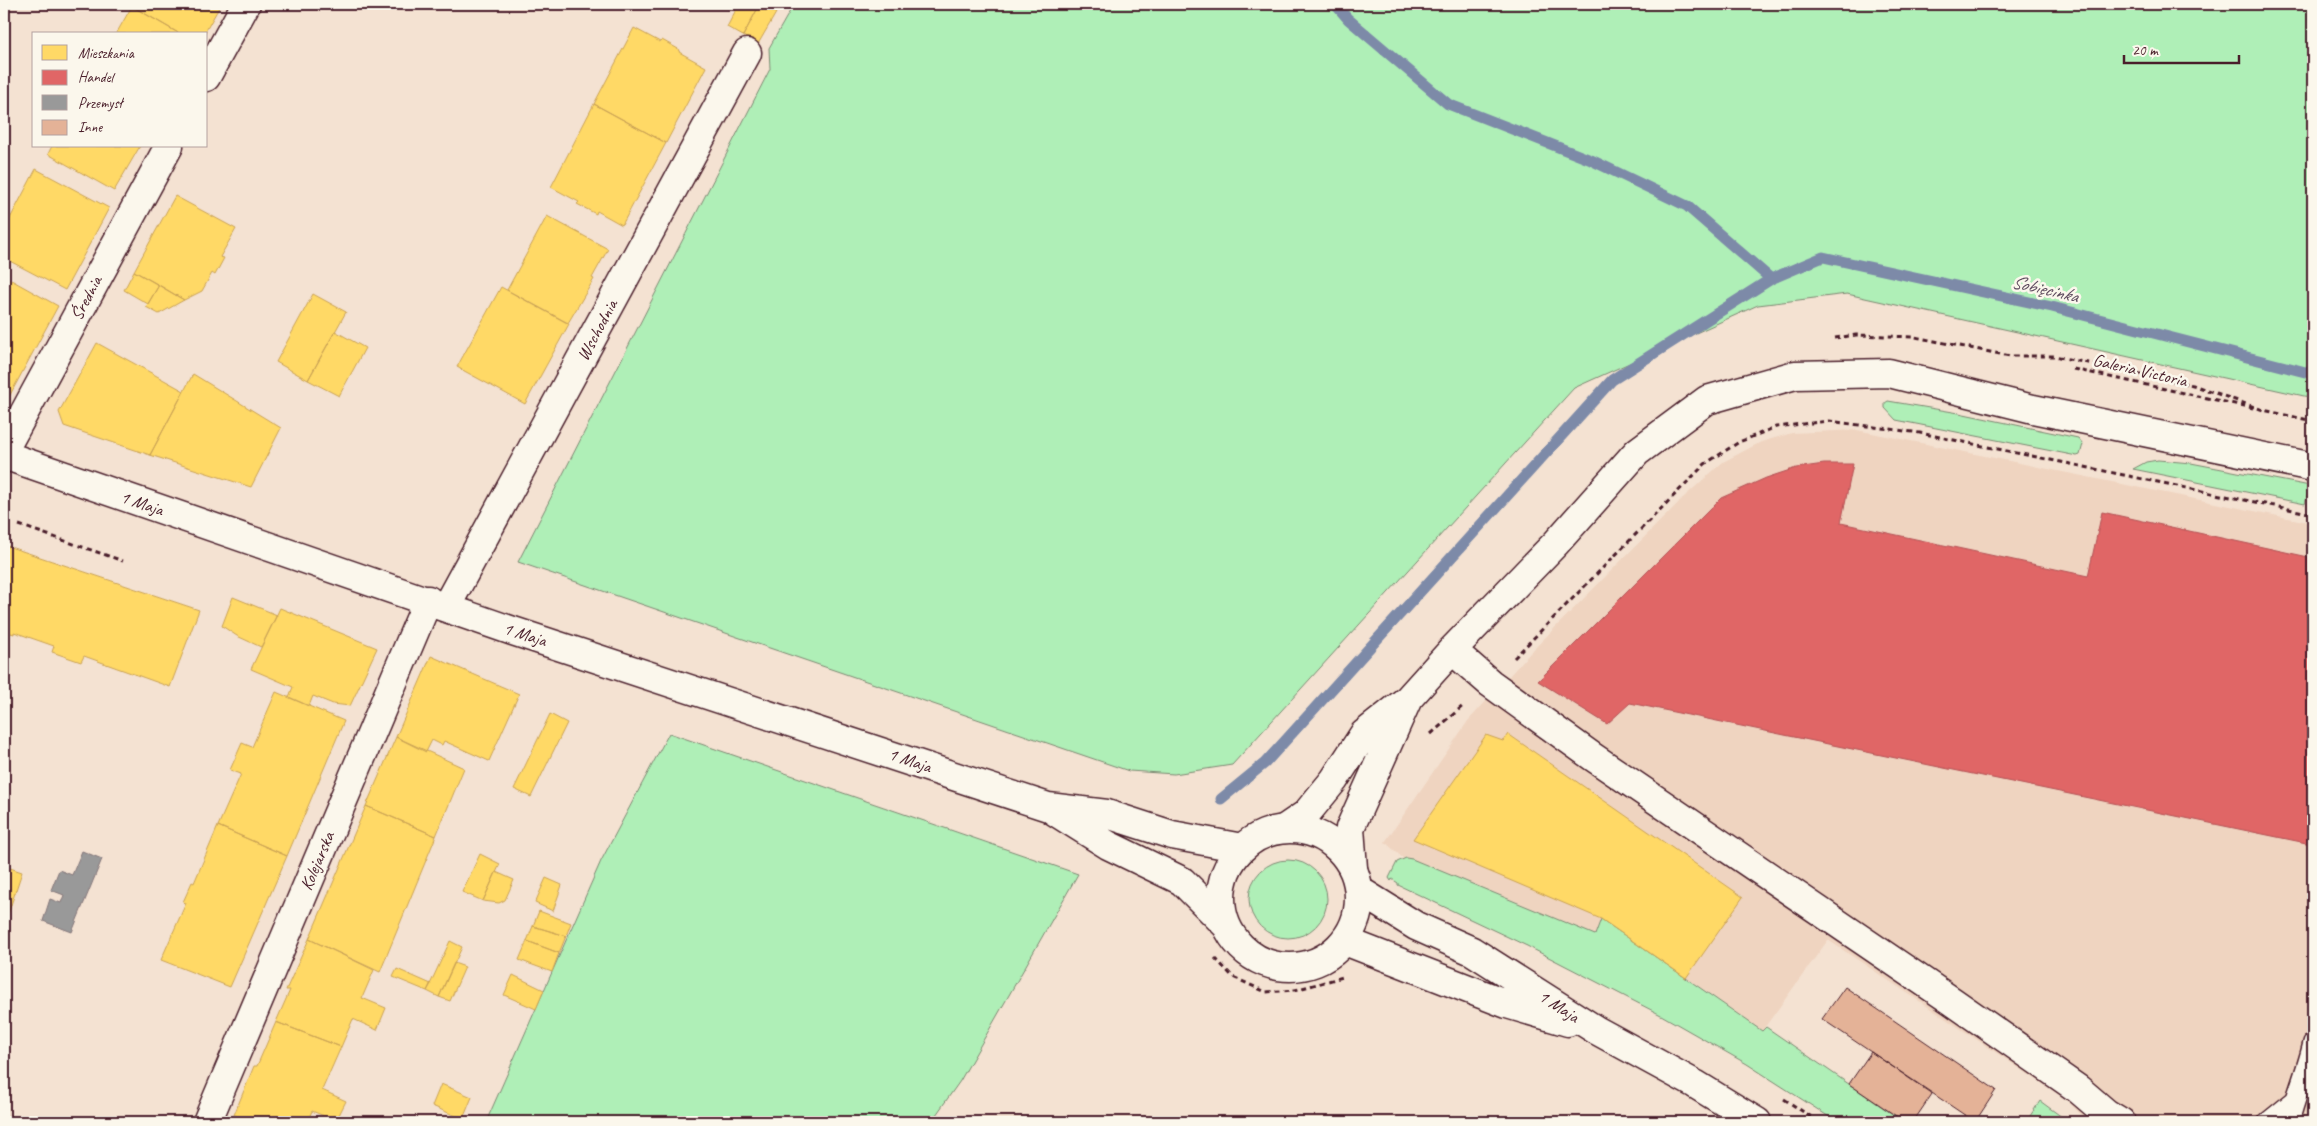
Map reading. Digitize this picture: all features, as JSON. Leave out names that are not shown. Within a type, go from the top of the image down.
[{"type":"street","points":[[208,73],[246,4]]},
{"type":"street","name":"Wschodnia","points":[[437,604],[747,53]]},
{"type":"street","name":"Średnia","points":[[4,450],[167,148]]},
{"type":"street","points":[[1284,829],[1306,814],[1334,780],[1364,734],[1407,700],[1452,650],[1556,543],[1637,452],[1707,400],[1794,375],[1889,373],[2033,408],[2313,467]]},
{"type":"street","name":"1 Maja","points":[[4,456],[437,604],[1048,807],[1107,814],[1172,835],[1242,848]]},
{"type":"street","name":"Kolejarska","points":[[207,1122],[437,604]]},
{"type":"street","points":[[1452,650],[1490,682],[1593,757],[2071,1083],[2113,1119]]},
{"type":"street","points":[[1356,879],[1344,853],[1332,842],[1317,834],[1301,829],[1284,829],[1266,833],[1242,848],[1229,865],[1222,884],[1221,906],[1226,926],[1237,943],[1253,956],[1272,965],[1292,968],[1319,961],[1331,955],[1346,941],[1358,918],[1356,879],[1350,828],[1407,700]]},
{"type":"street","name":"1 Maja","points":[[1048,807],[1108,845],[1182,881],[1226,926]]},
{"type":"street","name":"1 Maja","points":[[1356,879],[1416,926],[1472,951],[1596,1030],[1695,1084],[1757,1122]]},
{"type":"street","points":[[1346,941],[1507,1004],[1596,1030]]},
{"type":"lane","points":[[2289,1122],[2294,1101],[2307,1072],[2313,1043]]},
{"type":"lane","points":[[2268,1122],[2294,1101]]},
{"type":"path","points":[[1828,339],[1856,335],[1915,337],[2010,356],[2054,356],[2193,384],[2264,410],[2313,421]]},
{"type":"path","name":"Galeria Victoria","points":[[2073,369],[2264,410]]},
{"type":"path","points":[[1429,736],[1490,682],[1705,464],[1739,442],[1776,427],[1829,422],[1920,433],[2313,514]]},
{"type":"path","points":[[19,525],[123,561]]},
{"type":"path","points":[[1211,954],[1233,977],[1266,992],[1294,990],[1352,975]]},
{"type":"path","points":[[1778,1095],[1819,1122]]},
{"type":"shaded area","points":[[1857,430],[2313,523],[2313,1122],[2088,1122],[2067,1100],[1828,940],[1762,1031],[1695,984],[1405,860],[1385,842],[1468,721],[1530,653],[1685,496],[1723,462],[1761,442],[1792,433]]},
{"type":"green space","points":[[794,4],[2313,4],[2313,398],[1847,294],[1758,305],[1574,388],[1232,765],[1174,774],[1129,771],[518,562],[770,69],[769,48]]},
{"type":"green space","points":[[1888,401],[1959,413],[2078,438],[2083,444],[2080,455],[2077,456],[1896,420],[1885,408],[1885,403]]},
{"type":"green space","points":[[2158,460],[2191,463],[2310,486],[2305,504],[2133,469],[2146,462]]},
{"type":"green space","points":[[669,733],[1078,874],[960,1081],[931,1122],[486,1122],[601,861]]},
{"type":"green space","points":[[1406,858],[1595,935],[1601,919],[1762,1031],[1766,1027],[1904,1122],[1837,1122],[1747,1064],[1661,1015],[1527,946],[1398,885],[1392,879],[1391,881],[1389,878],[1397,862]]},
{"type":"green space","points":[[1288,860],[1303,863],[1315,872],[1324,884],[1327,899],[1324,914],[1315,926],[1303,935],[1288,938],[1273,935],[1261,926],[1252,914],[1249,899],[1252,884],[1261,872],[1273,863]]},
{"type":"green space","points":[[2040,1101],[2066,1120],[2068,1122],[2026,1122]]},
{"type":"building: Mieszkania","points":[[128,4],[221,4],[205,32],[177,32]]},
{"type":"building: Mieszkania","points":[[739,4],[760,4],[743,36],[727,27]]},
{"type":"building: Mieszkania","points":[[760,4],[776,13],[758,44],[743,36]]},
{"type":"building: Mieszkania","points":[[132,6],[177,32],[117,32]]},
{"type":"building: Mieszkania","points":[[634,28],[660,42],[662,40],[706,67],[666,143],[594,104]]},
{"type":"building: Mieszkania","points":[[594,104],[666,143],[622,225],[597,211],[596,214],[577,204],[579,202],[551,187]]},
{"type":"building: Mieszkania","points":[[51,148],[139,148],[114,191],[48,154]]},
{"type":"building: Mieszkania","points":[[36,169],[109,208],[65,290],[4,258],[4,230]]},
{"type":"building: Mieszkania","points":[[175,196],[236,229],[220,257],[224,258],[215,275],[212,273],[202,291],[184,300],[134,271]]},
{"type":"building: Mieszkania","points":[[547,216],[608,249],[592,278],[594,279],[568,323],[507,290]]},
{"type":"building: Mieszkania","points":[[134,271],[159,285],[148,304],[124,290]]},
{"type":"building: Mieszkania","points":[[4,276],[58,306],[4,406]]},
{"type":"building: Mieszkania","points":[[159,285],[184,300],[159,314],[146,307]]},
{"type":"building: Mieszkania","points":[[501,287],[569,324],[525,404],[457,367]]},
{"type":"building: Mieszkania","points":[[313,294],[346,312],[308,380],[276,362]]},
{"type":"building: Mieszkania","points":[[335,331],[365,348],[339,396],[308,380]]},
{"type":"building: Mieszkania","points":[[97,343],[184,391],[150,455],[64,426],[59,412]]},
{"type":"building: Mieszkania","points":[[193,374],[281,428],[251,487],[150,455]]},
{"type":"building: Mieszkania","points":[[4,545],[199,610],[170,687],[84,656],[81,662],[52,652],[54,646],[14,632],[14,634],[4,631]]},
{"type":"building: Mieszkania","points":[[233,597],[277,615],[261,647],[237,636],[222,626]]},
{"type":"building: Mieszkania","points":[[280,608],[377,648],[350,706],[333,704],[313,696],[309,706],[289,697],[293,687],[251,669]]},
{"type":"building: Mieszkania","points":[[431,656],[519,694],[489,761],[444,741],[442,745],[432,740],[426,752],[396,737]]},
{"type":"building: Mieszkania","points":[[276,692],[344,721],[287,856],[218,826],[241,774],[230,770],[242,743],[252,747]]},
{"type":"building: Mieszkania","points":[[550,714],[567,723],[531,797],[514,789]]},
{"type":"building: Mieszkania","points":[[1508,734],[1743,897],[1686,978],[1601,919],[1413,839],[1486,735],[1503,741]]},
{"type":"building: Mieszkania","points":[[396,737],[464,768],[436,836],[366,806]]},
{"type":"building: Mieszkania","points":[[366,806],[436,836],[380,972],[309,939]]},
{"type":"building: Mieszkania","points":[[218,826],[287,856],[230,987],[161,960],[186,903],[183,902],[192,882],[194,883]]},
{"type":"building: Mieszkania","points":[[480,854],[500,864],[483,901],[462,892]]},
{"type":"building: Mieszkania","points":[[4,866],[22,872],[4,926]]},
{"type":"building: Mieszkania","points":[[496,872],[514,880],[505,900],[499,903],[483,901]]},
{"type":"building: Mieszkania","points":[[546,878],[562,885],[553,911],[535,903]]},
{"type":"building: Mieszkania","points":[[539,911],[571,923],[566,936],[533,926]]},
{"type":"building: Mieszkania","points":[[533,926],[566,936],[559,953],[527,941]]},
{"type":"building: Mieszkania","points":[[309,939],[374,970],[362,998],[386,1008],[377,1030],[353,1019],[341,1047],[276,1022],[290,990],[286,990]]},
{"type":"building: Mieszkania","points":[[450,941],[462,947],[439,997],[427,991]]},
{"type":"building: Mieszkania","points":[[527,941],[559,953],[552,972],[519,960]]},
{"type":"building: Mieszkania","points":[[454,963],[465,967],[450,1001],[439,997]]},
{"type":"building: Mieszkania","points":[[397,969],[431,984],[427,991],[393,977]]},
{"type":"building: Mieszkania","points":[[513,975],[544,990],[536,1009],[504,995]]},
{"type":"building: Mieszkania","points":[[276,1022],[341,1047],[322,1090],[346,1101],[336,1121],[312,1111],[307,1122],[253,1122],[234,1115],[254,1066],[257,1066]]},
{"type":"building: Mieszkania","points":[[441,1084],[472,1097],[463,1119],[432,1106]]},
{"type":"building: Handel","points":[[1824,464],[1853,464],[1841,523],[2088,576],[2102,512],[2313,558],[2313,836],[2311,844],[1630,703],[1607,724],[1538,681],[1721,498],[1766,478],[1796,468]]},
{"type":"building: Przemysł","points":[[82,851],[102,859],[72,932],[43,921],[50,899],[61,903],[64,895],[51,890],[59,870],[72,875]]},
{"type":"building: Inne","points":[[1845,987],[1996,1090],[1975,1122],[1822,1019]]},
{"type":"building: Inne","points":[[1871,1052],[1932,1094],[1913,1122],[1905,1122],[1849,1084]]},
{"type":"waterway","points":[[1335,4],[1348,19],[1448,104],[1591,160],[1687,206],[1771,279]]},
{"type":"waterway","name":"Sobięcinka","points":[[1221,799],[1265,763],[1612,380],[1771,279],[1823,257],[2052,307],[2313,374]]}]
